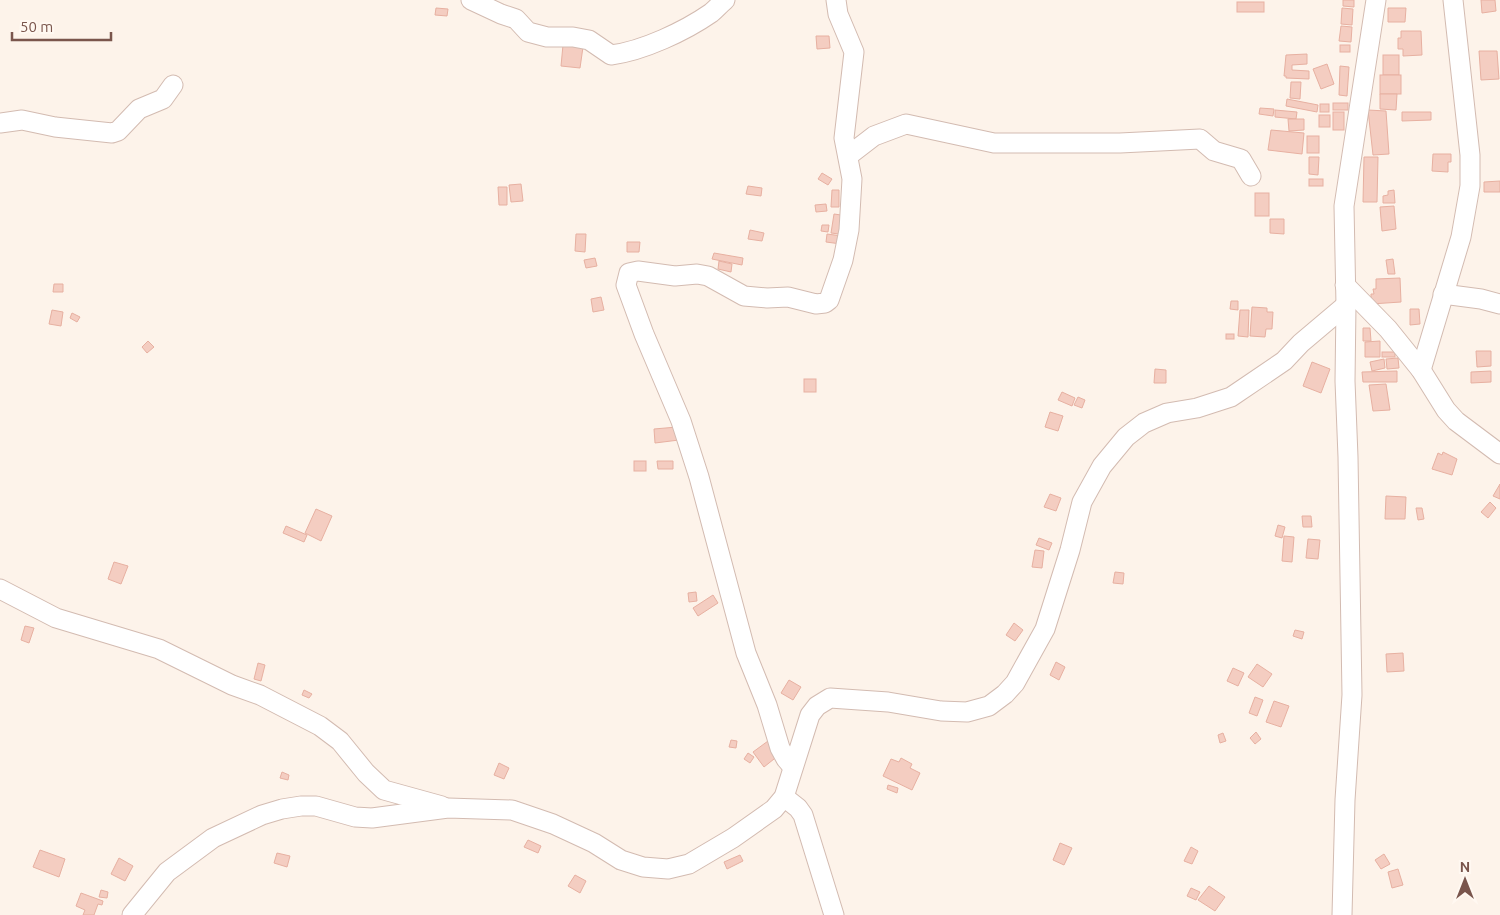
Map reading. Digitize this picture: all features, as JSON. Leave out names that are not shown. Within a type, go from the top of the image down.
[{"type":"street","points":[[471,0],[501,14],[516,18],[528,32],[547,37],[573,37],[589,40],[611,55],[651,44],[712,12],[725,0]]},
{"type":"street","points":[[792,766],[780,748],[767,705],[746,653],[699,477],[684,431],[644,334],[626,284],[626,277],[628,273],[638,271],[675,276],[697,274],[708,276],[744,296],[788,297],[816,304],[825,303],[829,300],[834,290],[849,230],[852,179],[844,138],[854,52],[838,14],[836,0]]},
{"type":"street","points":[[1342,915],[1345,800],[1352,695],[1345,381],[1344,206],[1376,0]]},
{"type":"street","points":[[1421,370],[1461,237],[1470,186],[1470,155],[1453,0]]},
{"type":"street","points":[[0,122],[22,120],[55,127],[112,133],[118,131],[139,109],[162,99],[174,85]]},
{"type":"street","points":[[848,156],[874,136],[906,124],[994,143],[1120,143],[1200,139],[1214,151],[1241,159],[1251,176]]},
{"type":"street","points":[[1345,285],[1388,329],[1421,370],[1446,410],[1456,421],[1500,454]]},
{"type":"street","points":[[1443,294],[1481,299],[1500,304]]},
{"type":"street","points":[[132,915],[158,882],[179,862],[213,838],[262,815],[282,809],[316,806],[355,817],[372,818],[448,808],[512,810],[554,824],[594,843],[621,860],[643,867],[668,869],[689,864],[733,838],[774,809],[784,797],[792,766],[810,715],[817,706],[830,698],[888,702],[941,711],[967,712],[989,706],[1006,694],[1015,683],[1045,629],[1070,550],[1082,502],[1102,466],[1126,437],[1144,423],[1167,413],[1197,408],[1231,397],[1284,361],[1301,343],[1346,305]]},
{"type":"street","points":[[0,589],[56,618],[159,649],[232,685],[260,695],[320,726],[340,741],[366,773],[384,790],[448,808]]},
{"type":"street","points":[[784,797],[798,808],[803,815],[834,915]]},
{"type":"building","points":[[1343,0],[1354,0],[1354,7],[1343,6]]},
{"type":"building","points":[[1481,0],[1495,0],[1496,11],[1482,13]]},
{"type":"building","points":[[1237,2],[1264,2],[1264,12],[1237,12]]},
{"type":"building","points":[[436,8],[448,9],[447,16],[435,15]]},
{"type":"building","points":[[1342,8],[1353,9],[1352,25],[1341,24]]},
{"type":"building","points":[[1388,8],[1406,8],[1405,22],[1388,22]]},
{"type":"building","points":[[1341,26],[1352,27],[1351,42],[1339,41]]},
{"type":"building","points":[[1401,31],[1421,31],[1422,55],[1403,56],[1403,49],[1398,49],[1398,38],[1401,38]]},
{"type":"building","points":[[816,36],[829,36],[830,48],[817,49]]},
{"type":"building","points":[[563,45],[583,47],[580,68],[561,66]]},
{"type":"building","points":[[1340,45],[1350,45],[1350,52],[1340,52]]},
{"type":"building","points":[[1479,51],[1497,51],[1499,79],[1481,80]]},
{"type":"building","points":[[1307,54],[1307,64],[1292,65],[1292,70],[1309,71],[1309,79],[1286,78],[1284,76],[1286,55]]},
{"type":"building","points":[[1383,55],[1399,55],[1399,75],[1383,75]]},
{"type":"building","points":[[1327,64],[1334,84],[1321,89],[1313,69]]},
{"type":"building","points":[[1340,66],[1349,67],[1347,96],[1339,95]]},
{"type":"building","points":[[1380,75],[1401,75],[1401,94],[1380,94]]},
{"type":"building","points":[[1291,82],[1301,82],[1300,99],[1290,98]]},
{"type":"building","points":[[1380,94],[1397,94],[1396,110],[1380,109]]},
{"type":"building","points":[[1287,99],[1318,105],[1317,112],[1286,106]]},
{"type":"building","points":[[1333,103],[1348,103],[1348,110],[1333,110]]},
{"type":"building","points":[[1320,104],[1329,104],[1329,112],[1320,112]]},
{"type":"building","points":[[1260,108],[1274,109],[1273,116],[1259,114]]},
{"type":"building","points":[[1275,110],[1297,112],[1296,119],[1275,117]]},
{"type":"building","points":[[1368,110],[1386,111],[1389,154],[1373,155]]},
{"type":"building","points":[[1333,112],[1344,112],[1344,130],[1333,130]]},
{"type":"building","points":[[1402,112],[1431,112],[1431,120],[1402,121]]},
{"type":"building","points":[[1319,115],[1330,115],[1330,127],[1319,127]]},
{"type":"building","points":[[1288,119],[1304,119],[1304,130],[1289,131]]},
{"type":"building","points":[[1271,130],[1304,133],[1302,154],[1268,150]]},
{"type":"building","points":[[1307,136],[1319,136],[1319,153],[1307,153]]},
{"type":"building","points":[[1433,154],[1451,154],[1451,162],[1448,162],[1448,172],[1432,171]]},
{"type":"building","points":[[1309,157],[1319,157],[1318,175],[1309,174]]},
{"type":"building","points":[[1364,157],[1378,157],[1377,202],[1363,202]]},
{"type":"building","points":[[822,173],[832,179],[828,185],[818,179]]},
{"type":"building","points":[[1309,179],[1323,179],[1323,186],[1309,186]]},
{"type":"building","points":[[1500,181],[1500,192],[1484,192],[1484,182]]},
{"type":"building","points":[[521,184],[523,201],[511,202],[509,185]]},
{"type":"building","points":[[748,186],[762,188],[761,196],[746,194]]},
{"type":"building","points":[[498,187],[507,187],[507,205],[499,205]]},
{"type":"building","points":[[832,190],[839,190],[839,207],[831,207]]},
{"type":"building","points":[[1394,190],[1395,203],[1383,203],[1383,196],[1388,195],[1388,191]]},
{"type":"building","points":[[1255,193],[1269,193],[1269,216],[1255,216]]},
{"type":"building","points":[[826,204],[827,211],[816,212],[815,205]]},
{"type":"building","points":[[1394,206],[1396,229],[1382,231],[1380,207]]},
{"type":"building","points":[[834,214],[841,215],[839,234],[831,233]]},
{"type":"building","points":[[1270,219],[1284,219],[1284,234],[1270,233]]},
{"type":"building","points":[[822,225],[829,225],[828,232],[821,231]]},
{"type":"building","points":[[750,230],[764,233],[762,241],[748,239]]},
{"type":"building","points":[[576,234],[586,234],[585,252],[575,251]]},
{"type":"building","points":[[827,234],[842,236],[841,244],[826,242]]},
{"type":"building","points":[[627,242],[640,242],[639,252],[627,252]]},
{"type":"building","points":[[714,253],[743,258],[742,265],[712,259]]},
{"type":"building","points":[[595,258],[597,266],[586,268],[584,260]]},
{"type":"building","points":[[1393,259],[1395,274],[1388,274],[1386,260]]},
{"type":"building","points":[[719,261],[732,264],[731,272],[718,269]]},
{"type":"building","points":[[1400,278],[1401,302],[1371,304],[1371,294],[1374,294],[1373,289],[1376,289],[1376,279]]},
{"type":"building","points":[[54,284],[63,284],[63,292],[53,292]]},
{"type":"building","points":[[601,297],[604,310],[593,312],[591,299]]},
{"type":"building","points":[[1231,301],[1238,301],[1238,310],[1230,309]]},
{"type":"building","points":[[1252,307],[1267,308],[1267,312],[1273,312],[1272,329],[1266,329],[1265,337],[1250,336]]},
{"type":"building","points":[[1410,309],[1419,309],[1420,324],[1410,325]]},
{"type":"building","points":[[52,310],[63,312],[61,326],[49,324]]},
{"type":"building","points":[[1240,310],[1249,310],[1248,337],[1238,336]]},
{"type":"building","points":[[72,313],[80,317],[77,322],[70,318]]},
{"type":"building","points":[[1363,328],[1370,328],[1371,341],[1363,341]]},
{"type":"building","points":[[1226,334],[1234,334],[1234,339],[1226,339]]},
{"type":"building","points":[[148,341],[154,347],[147,353],[142,347]]},
{"type":"building","points":[[1380,341],[1380,357],[1365,357],[1365,342]]},
{"type":"building","points":[[1476,351],[1491,351],[1491,366],[1477,367]]},
{"type":"building","points":[[1382,352],[1395,352],[1395,357],[1382,357]]},
{"type":"building","points":[[1398,358],[1399,368],[1387,369],[1386,359]]},
{"type":"building","points":[[1384,359],[1385,368],[1372,371],[1370,362]]},
{"type":"building","points":[[1312,362],[1330,369],[1321,393],[1303,386]]},
{"type":"building","points":[[1155,369],[1166,370],[1166,383],[1154,383]]},
{"type":"building","points":[[1397,371],[1397,382],[1363,382],[1362,372]]},
{"type":"building","points":[[1491,371],[1491,382],[1471,383],[1471,372]]},
{"type":"building","points":[[804,379],[816,379],[816,392],[804,392]]},
{"type":"building","points":[[1386,384],[1390,410],[1373,411],[1369,385]]},
{"type":"building","points":[[1062,392],[1075,398],[1072,406],[1058,400]]},
{"type":"building","points":[[1078,397],[1085,400],[1082,408],[1074,405]]},
{"type":"building","points":[[1050,412],[1063,416],[1058,431],[1045,427]]},
{"type":"building","points":[[677,427],[679,440],[655,443],[654,429]]},
{"type":"building","points":[[1443,452],[1457,459],[1452,475],[1432,469],[1438,453],[1442,455]]},
{"type":"building","points":[[634,461],[646,461],[646,471],[634,471]]},
{"type":"building","points":[[657,461],[673,461],[673,469],[658,469]]},
{"type":"building","points":[[1500,484],[1500,499],[1493,496]]},
{"type":"building","points":[[1050,494],[1061,498],[1056,511],[1044,507]]},
{"type":"building","points":[[1386,496],[1406,497],[1405,519],[1385,519]]},
{"type":"building","points":[[1490,502],[1496,508],[1488,518],[1481,512]]},
{"type":"building","points":[[1416,508],[1422,508],[1424,519],[1418,520]]},
{"type":"building","points":[[316,509],[332,516],[321,541],[305,533]]},
{"type":"building","points":[[1302,516],[1311,516],[1312,527],[1303,527]]},
{"type":"building","points":[[1278,525],[1285,527],[1282,538],[1275,536]]},
{"type":"building","points":[[286,526],[307,535],[304,542],[283,533]]},
{"type":"building","points":[[1284,536],[1294,537],[1292,562],[1282,561]]},
{"type":"building","points":[[1039,538],[1052,543],[1049,550],[1036,545]]},
{"type":"building","points":[[1308,539],[1320,540],[1318,559],[1306,558]]},
{"type":"building","points":[[1035,550],[1044,551],[1042,568],[1032,567]]},
{"type":"building","points":[[114,562],[128,566],[121,584],[108,579]]},
{"type":"building","points":[[1115,572],[1124,573],[1123,584],[1113,583]]},
{"type":"building","points":[[696,592],[697,601],[689,602],[688,593]]},
{"type":"building","points":[[713,595],[718,603],[698,616],[693,608]]},
{"type":"building","points":[[1014,623],[1023,630],[1015,641],[1006,635]]},
{"type":"building","points":[[25,626],[34,628],[29,643],[21,640]]},
{"type":"building","points":[[1295,630],[1304,632],[1302,639],[1293,636]]},
{"type":"building","points":[[1403,653],[1404,671],[1387,672],[1386,654]]},
{"type":"building","points":[[1056,662],[1065,667],[1059,680],[1050,675]]},
{"type":"building","points":[[258,663],[265,665],[261,681],[254,679]]},
{"type":"building","points":[[1257,664],[1272,674],[1263,687],[1248,677]]},
{"type":"building","points":[[1233,668],[1244,673],[1238,686],[1227,681]]},
{"type":"building","points":[[789,680],[801,687],[793,700],[781,693]]},
{"type":"building","points":[[304,690],[312,694],[309,698],[302,695]]},
{"type":"building","points":[[1255,697],[1263,700],[1257,716],[1249,713]]},
{"type":"building","points":[[1274,701],[1289,706],[1281,727],[1266,722]]},
{"type":"building","points":[[1256,732],[1261,739],[1255,744],[1250,738]]},
{"type":"building","points":[[1223,733],[1226,741],[1220,743],[1218,735]]},
{"type":"building","points":[[731,740],[737,741],[736,748],[729,747]]},
{"type":"building","points":[[768,741],[779,755],[764,767],[753,752]]},
{"type":"building","points":[[748,753],[754,757],[750,763],[744,759]]},
{"type":"building","points":[[901,758],[912,764],[910,768],[920,773],[912,790],[883,776],[891,759],[899,762]]},
{"type":"building","points":[[499,763],[509,768],[504,779],[494,775]]},
{"type":"building","points":[[282,772],[289,775],[288,780],[280,778]]},
{"type":"building","points":[[888,785],[898,788],[897,793],[887,789]]},
{"type":"building","points":[[528,840],[541,846],[538,853],[524,847]]},
{"type":"building","points":[[1060,843],[1072,848],[1064,865],[1053,860]]},
{"type":"building","points":[[1191,847],[1198,851],[1192,864],[1184,861]]},
{"type":"building","points":[[40,850],[65,859],[59,877],[33,867]]},
{"type":"building","points":[[277,853],[290,856],[287,867],[274,863]]},
{"type":"building","points":[[1384,854],[1390,864],[1381,869],[1375,860]]},
{"type":"building","points":[[740,855],[743,861],[727,869],[724,862]]},
{"type":"building","points":[[119,858],[133,866],[125,881],[111,874]]},
{"type":"building","points":[[1398,869],[1403,885],[1392,888],[1388,872]]},
{"type":"building","points":[[575,875],[586,881],[580,893],[568,886]]},
{"type":"building","points":[[1209,886],[1225,897],[1215,911],[1198,900]]},
{"type":"building","points":[[1191,888],[1200,892],[1196,900],[1187,896]]},
{"type":"building","points":[[101,890],[108,892],[107,898],[99,897]]},
{"type":"building","points":[[81,893],[103,901],[102,905],[98,904],[94,915],[83,915],[85,910],[76,906]]}]
